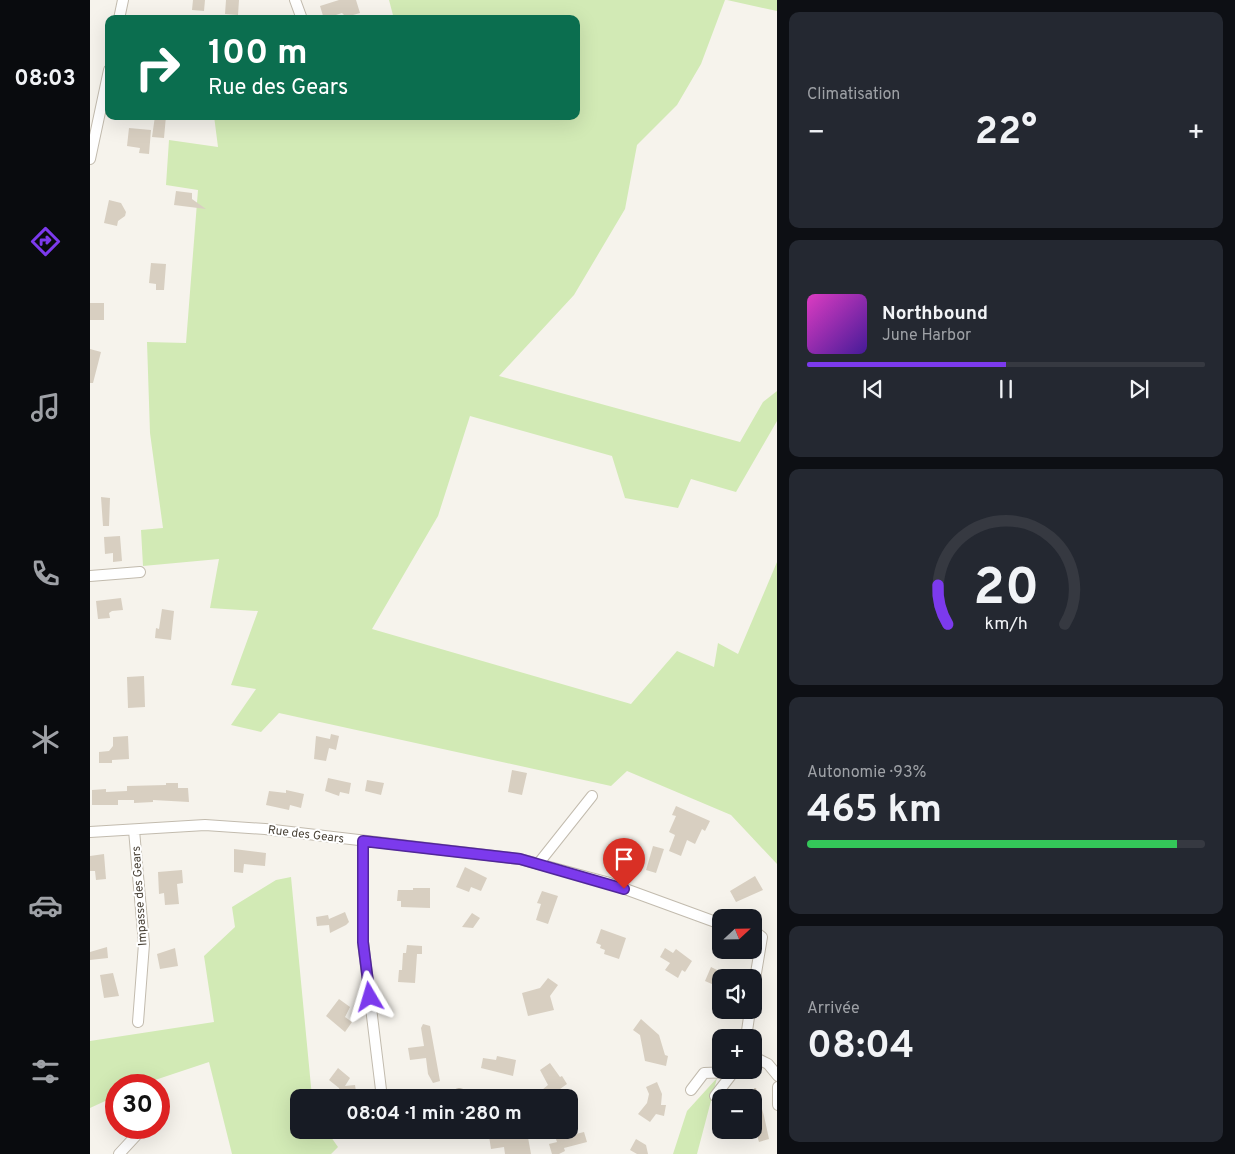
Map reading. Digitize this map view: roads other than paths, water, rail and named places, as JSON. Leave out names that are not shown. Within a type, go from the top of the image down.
[{"type":"street","points":[[120,15],[123,0]]},
{"type":"street","points":[[295,0],[301,15]]},
{"type":"street","points":[[90,159],[105,89]]},
{"type":"street","points":[[90,576],[140,572]]},
{"type":"street","points":[[538,864],[592,796]]},
{"type":"street","name":"Rue des Gears","points":[[90,832],[205,825],[264,829],[520,859],[606,882],[712,921]]},
{"type":"street","name":"Impasse des Gears","points":[[134,830],[144,944],[138,1022]]},
{"type":"street","points":[[363,841],[363,942],[381,1089]]},
{"type":"street","points":[[762,1061],[768,1064],[777,1075]]},
{"type":"street","points":[[691,1090],[704,1073],[712,1072]]},
{"type":"street","points":[[720,1089],[728,1079]]},
{"type":"street","points":[[118,1154],[132,1139]]}]
